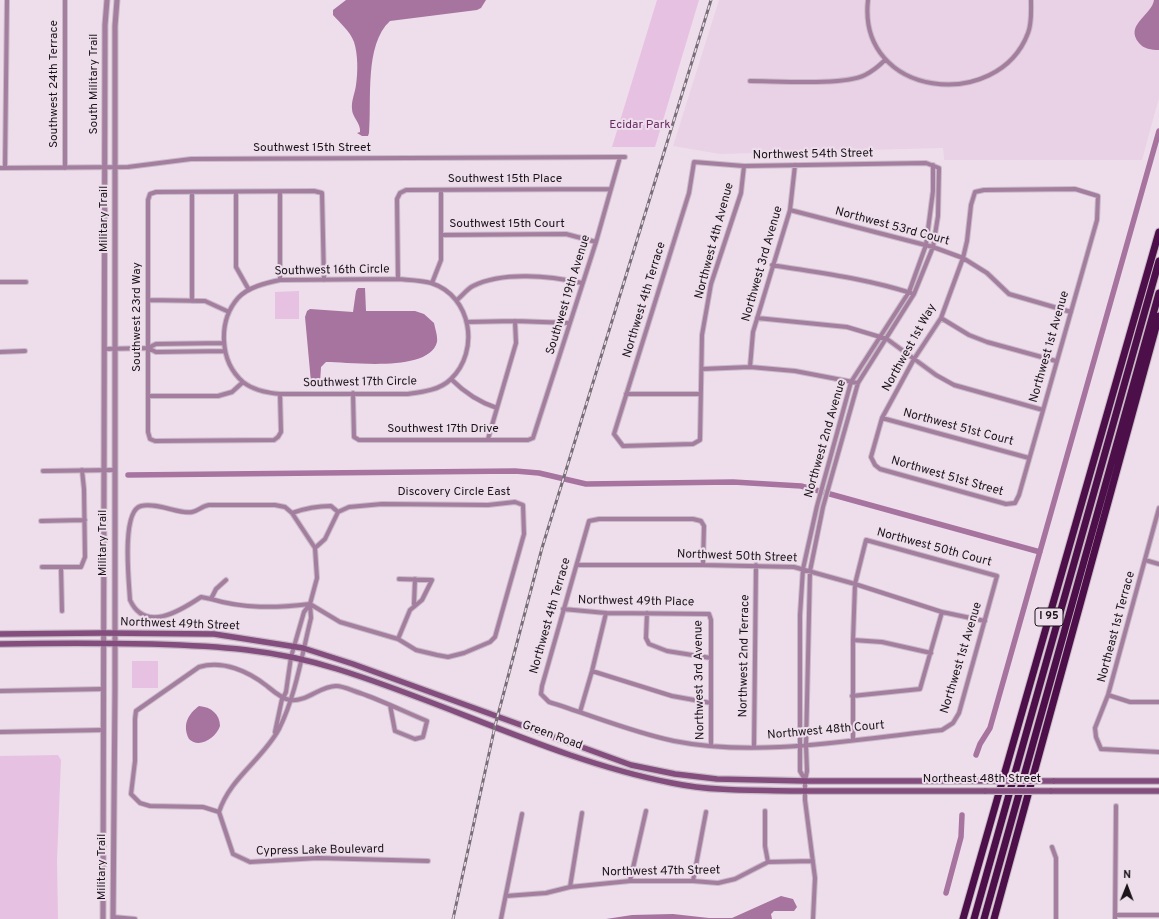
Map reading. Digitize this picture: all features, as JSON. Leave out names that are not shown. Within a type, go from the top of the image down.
[{"type":"highway","name":"I 95","points":[[963,919],[1159,232]]},
{"type":"highway","points":[[974,919],[1159,261]]},
{"type":"highway","points":[[984,919],[1159,293]]},
{"type":"highway","name":"I 95","points":[[994,919],[1159,316]]},
{"type":"main road","name":"Northwest 49th Street","points":[[0,634],[214,634],[303,648]]},
{"type":"main road","name":"Northwest 49th Street","points":[[0,644],[103,642],[212,645],[262,651],[300,659]]},
{"type":"main road","name":"Green Road","points":[[303,648],[360,667],[631,765],[675,774],[717,779],[805,781]]},
{"type":"main road","name":"Green Road","points":[[300,659],[335,668],[385,685],[573,756],[627,774],[674,784],[715,789],[805,790]]},
{"type":"main road","name":"Northeast 48th Street","points":[[805,781],[1159,781]]},
{"type":"main road","name":"Northeast 48th Street","points":[[805,790],[1159,791]]},
{"type":"street","points":[[2,168],[7,0]]},
{"type":"street","name":"Southwest 24th Terrace","points":[[65,0],[65,168]]},
{"type":"street","name":"South Military Trail","points":[[104,168],[105,25],[107,0]]},
{"type":"street","name":"South Military Trail","points":[[115,167],[115,26],[117,0]]},
{"type":"street","points":[[868,0],[867,12],[870,31],[876,49],[885,60],[904,75],[926,82],[949,85],[969,82],[989,75],[1006,64],[1020,49],[1028,33],[1032,15],[1031,0]]},
{"type":"street","points":[[750,81],[832,81],[856,78],[876,68],[885,60]]},
{"type":"street","name":"Southwest 15th Street","points":[[2,168],[104,168],[191,159],[622,157]]},
{"type":"street","name":"Southwest 19th Avenue","points":[[533,438],[622,157]]},
{"type":"street","name":"Northwest 54th Street","points":[[694,162],[744,166],[926,163],[933,165]]},
{"type":"street","name":"Northwest 4th Terrace","points":[[619,442],[614,434],[689,193],[694,162]]},
{"type":"street","name":"Northwest 3rd Avenue","points":[[750,367],[753,332],[772,265],[790,210],[795,165]]},
{"type":"street","name":"Northwest 2nd Avenue","points":[[933,165],[939,168],[938,216],[933,247],[914,294],[858,383],[824,502],[810,571],[806,745],[807,771],[805,781],[800,770],[800,615],[803,569],[818,502],[851,382],[909,292],[926,245],[933,191],[933,165]]},
{"type":"street","name":"Northwest 4th Avenue","points":[[619,442],[623,446],[693,444],[700,440],[702,335],[711,284],[740,193],[744,166]]},
{"type":"street","name":"Military Trail","points":[[113,918],[115,643],[115,167]]},
{"type":"street","name":"Military Trail","points":[[103,919],[104,168]]},
{"type":"street","name":"Southwest 15th Place","points":[[398,279],[397,199],[400,193],[406,190],[611,189]]},
{"type":"street","name":"Northwest 1st Avenue","points":[[975,192],[984,190],[1075,189],[1098,196],[1097,220],[1056,360],[1019,495],[1015,503]]},
{"type":"street","points":[[432,283],[441,260],[441,190]]},
{"type":"street","points":[[192,300],[192,193],[314,191],[322,193],[324,280]]},
{"type":"street","name":"Southwest 23rd Way","points":[[192,193],[156,192],[150,194],[148,200],[148,432],[150,439],[155,441],[274,440],[281,432],[280,394]]},
{"type":"street","points":[[236,192],[236,267],[249,290]]},
{"type":"street","points":[[280,192],[280,280]]},
{"type":"street","name":"Northwest 1st Way","points":[[875,465],[872,456],[882,418],[914,359],[941,318],[963,258],[967,241],[971,206],[975,192]]},
{"type":"street","name":"Northwest 53rd Court","points":[[790,210],[933,247],[963,258],[987,273],[1009,294],[1071,312]]},
{"type":"street","name":"Southwest 15th Court","points":[[442,235],[566,234],[596,242]]},
{"type":"street","points":[[772,265],[837,274],[877,283],[914,294]]},
{"type":"street","points":[[457,300],[471,287],[489,280],[506,277],[560,278],[582,283]]},
{"type":"street","name":"Southwest 16th Circle","points":[[225,351],[224,324],[229,312],[239,298],[249,290],[265,283],[280,280],[398,279],[432,283],[457,300],[467,322]]},
{"type":"street","points":[[0,282],[26,282]]},
{"type":"street","points":[[148,300],[204,301],[229,312]]},
{"type":"street","points":[[757,318],[847,327],[887,339],[936,375],[954,385],[1043,410]]},
{"type":"street","points":[[941,318],[969,335],[988,342],[1056,360]]},
{"type":"street","points":[[488,439],[516,343],[515,321]]},
{"type":"street","points":[[497,408],[470,396],[451,380],[465,357],[469,332],[467,322],[515,321],[570,323]]},
{"type":"street","points":[[104,349],[148,348],[156,344],[224,343]]},
{"type":"street","points":[[148,348],[156,352],[225,351],[229,361],[243,382],[232,392],[218,396],[148,396]]},
{"type":"street","points":[[0,352],[25,352]]},
{"type":"street","points":[[702,369],[750,367],[795,371],[858,383]]},
{"type":"street","name":"Southwest 17th Circle","points":[[243,382],[266,392],[280,394],[408,394],[427,391],[451,380]]},
{"type":"street","name":"Southwest 17th Drive","points":[[353,393],[354,437],[359,440],[528,440],[533,438]]},
{"type":"street","points":[[626,394],[700,394]]},
{"type":"street","name":"Northwest 51st Court","points":[[882,418],[1029,458]]},
{"type":"street","name":"Northwest 51st Street","points":[[875,465],[880,469],[1006,504],[1015,503]]},
{"type":"street","points":[[42,567],[81,567],[85,557],[85,520],[82,470]]},
{"type":"street","points":[[43,471],[114,470]]},
{"type":"street","name":"Discovery Circle East","points":[[310,604],[340,622],[398,639],[416,650],[448,657],[477,648],[490,642],[495,637],[524,534],[523,505],[515,502],[488,505],[382,504],[349,507],[338,512]]},
{"type":"street","points":[[310,604],[268,608],[249,607],[201,597],[181,610],[168,616],[140,614],[133,607],[130,600],[128,539],[129,522],[134,509],[140,506],[155,506],[193,512],[201,506],[209,505],[276,505],[285,507],[292,513],[315,548],[317,578],[310,604],[311,618],[290,700],[275,734],[263,752],[230,789],[223,799],[219,812],[203,807],[150,806],[140,803],[131,794],[135,761],[136,711],[199,667],[208,664],[239,669],[255,677],[283,698],[290,700],[306,698],[327,688],[337,686],[390,705],[428,722],[423,737],[415,739],[395,731],[390,705]]},
{"type":"street","points":[[292,513],[307,507],[319,506],[331,506],[338,512],[325,539],[315,548]]},
{"type":"street","name":"Northeast 1st Terrace","points":[[1159,508],[1108,695],[1095,728],[1096,737],[1102,749],[1159,752]]},
{"type":"street","name":"Northwest 4th Terrace","points":[[541,694],[563,609],[589,521],[606,519],[693,519],[702,521],[704,526],[703,565]]},
{"type":"street","points":[[41,521],[85,520]]},
{"type":"street","name":"Northwest 50th Court","points":[[855,584],[866,540],[997,576]]},
{"type":"street","points":[[1145,560],[1159,564]]},
{"type":"street","name":"Northwest 50th Street","points":[[577,565],[756,565],[794,567],[855,584],[942,612],[985,621]]},
{"type":"street","name":"Northwest 2nd Terrace","points":[[754,747],[756,565]]},
{"type":"street","points":[[61,567],[62,611]]},
{"type":"street","name":"Northwest 1st Avenue","points":[[953,723],[959,713],[997,576]]},
{"type":"street","points":[[398,579],[432,580],[422,600],[414,604],[410,610],[398,639]]},
{"type":"street","points":[[414,604],[415,579]]},
{"type":"street","points":[[211,599],[216,589],[226,580]]},
{"type":"street","points":[[853,739],[852,696],[855,584]]},
{"type":"street","points":[[275,734],[291,657],[304,612],[310,604]]},
{"type":"street","name":"Northwest 49th Place","points":[[563,609],[606,613],[708,614]]},
{"type":"street","points":[[852,696],[920,689],[942,612]]},
{"type":"street","points":[[580,712],[606,613]]},
{"type":"street","points":[[647,613],[646,638],[649,644],[667,651],[711,658]]},
{"type":"street","name":"Northwest 3rd Avenue","points":[[708,614],[711,620],[711,746]]},
{"type":"street","points":[[853,640],[882,642],[931,653]]},
{"type":"street","points":[[592,671],[672,696],[711,704]]},
{"type":"street","points":[[0,691],[103,689]]},
{"type":"street","name":"Northwest 48th Court","points":[[541,694],[549,702],[618,726],[674,741],[711,746],[800,746],[942,730],[953,723]]},
{"type":"street","points":[[1108,695],[1130,702],[1159,702]]},
{"type":"street","points":[[0,732],[103,730]]},
{"type":"street","points":[[805,781],[807,827],[813,861],[815,897],[812,919]]},
{"type":"street","points":[[1116,806],[1115,917],[1159,915]]},
{"type":"street","points":[[765,811],[765,846],[768,862]]},
{"type":"street","name":"Cypress Lake Boulevard","points":[[219,812],[233,854],[250,862],[318,858],[428,860]]},
{"type":"street","points":[[630,881],[646,812]]},
{"type":"street","points":[[693,881],[706,812]]},
{"type":"street","points":[[570,887],[582,813]]},
{"type":"street","points":[[501,919],[522,814]]},
{"type":"street","points":[[1052,847],[1056,858],[1056,919]]},
{"type":"street","name":"Northwest 47th Street","points":[[506,896],[546,893],[570,887],[630,881],[693,881],[718,883],[735,878],[768,862],[813,861]]},
{"type":"street","points":[[103,871],[113,871]]},
{"type":"street","points":[[113,918],[134,919]]},
{"type":"shaded area","points":[[346,0],[486,0],[481,8],[477,10],[390,21],[382,31],[376,44],[371,74],[369,133],[368,136],[362,136],[357,133],[360,132],[360,129],[352,112],[357,74],[357,57],[354,42],[345,27],[333,15],[333,10]]},
{"type":"shaded area","points":[[719,0],[1159,0],[1159,98],[1142,160],[944,160],[943,148],[720,154],[673,146]]},
{"type":"shaded area","points":[[1154,0],[1159,0],[1159,50],[1143,47],[1135,37],[1137,25],[1149,11]]},
{"type":"shaded area","points":[[358,288],[365,288],[366,311],[415,311],[424,314],[434,323],[437,342],[431,352],[420,358],[405,362],[370,364],[326,362],[321,367],[320,383],[316,386],[311,382],[305,317],[307,311],[310,309],[353,312],[356,291]]},
{"type":"shaded area","points":[[199,706],[214,712],[220,722],[220,726],[211,738],[207,741],[198,743],[189,739],[186,725],[189,716]]},
{"type":"shaded area","points":[[781,896],[793,899],[797,907],[794,911],[774,911],[771,914],[772,919],[606,919],[632,915],[673,914],[709,918],[732,918]]},
{"type":"green space","name":"Ecidar Park","points":[[657,0],[699,0],[655,147],[612,147]]},
{"type":"green space","points":[[299,291],[299,319],[275,319],[275,292]]},
{"type":"green space","points":[[132,661],[158,661],[158,688],[132,688]]},
{"type":"green space","points":[[58,755],[61,760],[57,860],[58,919],[0,919],[0,756]]},
{"type":"waterway","points":[[976,755],[980,744],[990,728],[1159,131]]},
{"type":"waterway","points":[[128,475],[515,471],[539,473],[586,484],[733,482],[801,486],[1040,552]]},
{"type":"waterway","points":[[946,893],[961,837],[962,815]]},
{"type":"railway","points":[[453,919],[495,726],[542,548],[711,0]]}]
